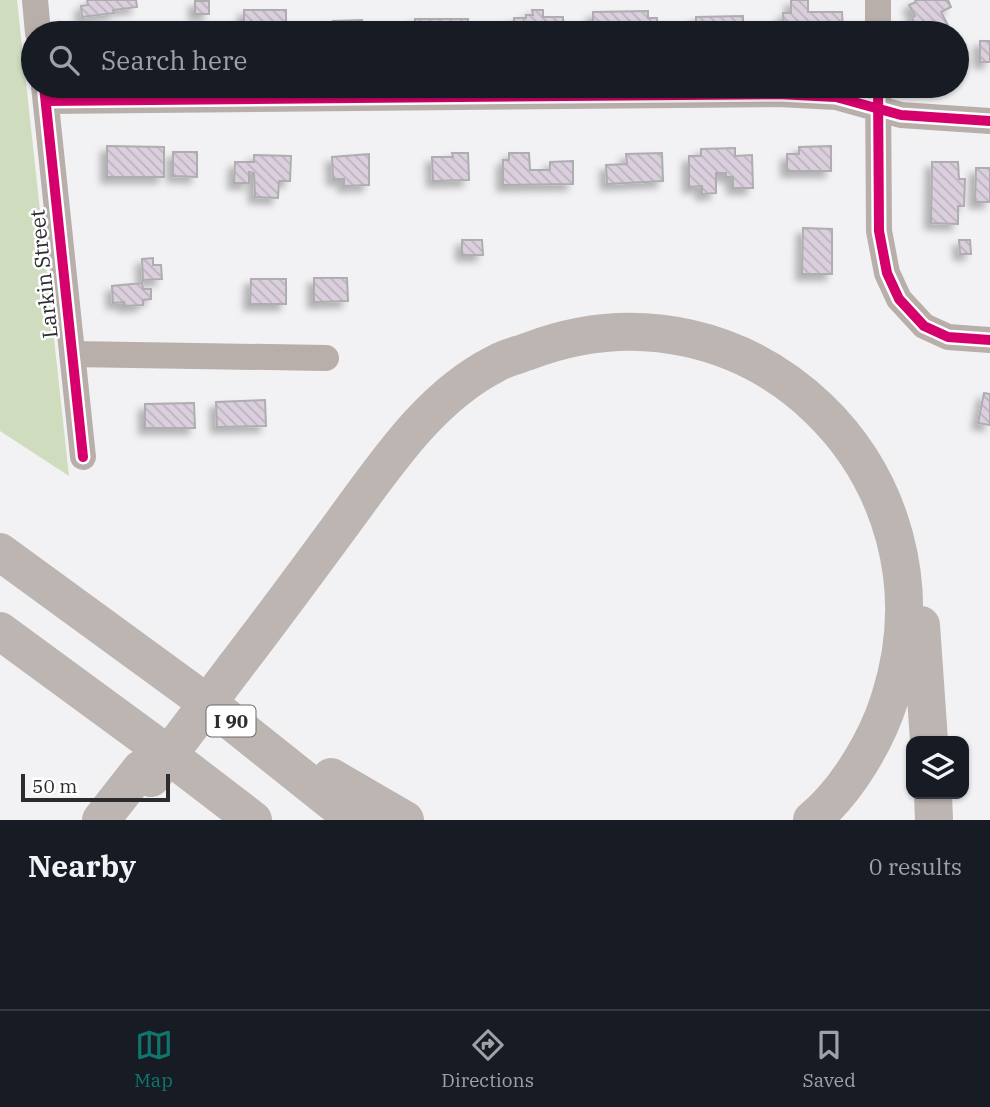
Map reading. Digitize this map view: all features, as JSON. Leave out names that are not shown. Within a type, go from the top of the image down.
[{"type":"highway","points":[[119,820],[146,774],[380,448],[419,402],[453,372],[505,342],[557,323],[618,315],[650,316],[700,324],[745,341],[791,365],[830,396],[867,437],[883,463],[904,509],[916,557],[929,736]]},
{"type":"highway","points":[[228,662],[428,414],[462,385],[495,364],[547,344],[585,334],[656,332],[714,346],[765,368],[803,394],[833,421],[857,453],[883,502],[896,540],[904,580],[904,633],[897,675],[883,722],[864,757],[826,813]]},
{"type":"highway","name":"I 90","points":[[0,552],[222,714],[355,820]]},
{"type":"highway","points":[[0,631],[254,820]]},
{"type":"highway","points":[[222,714],[263,734],[347,788],[405,820]]},
{"type":"highway","points":[[101,820],[146,774]]},
{"type":"highway","points":[[933,799],[934,820]]},
{"type":"street","points":[[35,0],[37,21]]},
{"type":"street","points":[[878,0],[878,21]]},
{"type":"street","name":"Larkin Street","points":[[46,98],[83,457]]},
{"type":"street","points":[[878,98],[879,231],[887,273],[899,299],[924,326],[948,337],[990,340]]},
{"type":"street","points":[[879,98],[901,115],[990,121]]},
{"type":"street","points":[[72,354],[326,358]]},
{"type":"green space","points":[[0,0],[17,0],[21,37],[21,98],[28,98],[69,476],[0,431]]},
{"type":"building","points":[[87,0],[136,0],[137,7],[82,17],[81,6],[88,5]]},
{"type":"building","points":[[791,0],[808,0],[808,12],[842,12],[842,21],[783,21],[783,13],[791,13]]},
{"type":"building","points":[[915,0],[948,0],[951,7],[941,12],[946,21],[914,21],[912,18],[915,16],[909,5],[916,2]]},
{"type":"building","points":[[195,1],[209,1],[209,14],[195,14]]},
{"type":"building","points":[[244,10],[286,10],[286,21],[244,21]]},
{"type":"building","points":[[532,10],[543,10],[543,17],[563,17],[563,21],[514,21],[514,18],[533,15]]},
{"type":"building","points":[[648,11],[648,18],[657,18],[657,21],[593,21],[593,12]]},
{"type":"building","points":[[743,16],[743,21],[696,21],[696,17]]},
{"type":"building","points":[[415,19],[468,19],[468,21]]},
{"type":"building","points":[[980,41],[990,41],[990,62],[980,62]]},
{"type":"building","points":[[107,146],[164,147],[164,177],[107,177]]},
{"type":"building","points":[[831,146],[831,171],[787,171],[787,154],[799,154],[799,147]]},
{"type":"building","points":[[735,148],[735,156],[752,155],[753,188],[733,188],[733,177],[726,177],[726,173],[716,173],[716,193],[702,194],[702,186],[689,187],[689,156],[701,156],[701,149]]},
{"type":"building","points":[[173,152],[197,152],[197,177],[173,176]]},
{"type":"building","points":[[452,153],[468,153],[469,180],[433,181],[432,157],[453,157]]},
{"type":"building","points":[[509,153],[529,153],[530,170],[550,170],[550,162],[573,161],[573,184],[503,185],[503,160],[509,160]]},
{"type":"building","points":[[662,153],[663,181],[607,184],[606,165],[627,164],[626,154]]},
{"type":"building","points":[[369,154],[369,185],[344,186],[344,179],[333,179],[332,157]]},
{"type":"building","points":[[254,155],[291,156],[290,181],[279,181],[278,198],[255,197],[254,173],[249,172],[249,183],[234,183],[235,162],[254,162]]},
{"type":"building","points":[[932,162],[958,162],[959,179],[965,179],[964,206],[958,206],[958,224],[931,223]]},
{"type":"building","points":[[976,168],[990,168],[990,202],[975,202]]},
{"type":"building","points":[[803,228],[832,229],[832,274],[802,274]]},
{"type":"building","points":[[462,240],[482,240],[483,255],[462,255]]},
{"type":"building","points":[[959,240],[970,240],[971,254],[960,254]]},
{"type":"building","points":[[153,258],[153,265],[161,265],[162,279],[143,280],[142,259]]},
{"type":"building","points":[[314,278],[347,278],[348,301],[314,302]]},
{"type":"building","points":[[251,279],[286,279],[286,304],[250,304]]},
{"type":"building","points":[[142,283],[143,289],[151,289],[151,299],[143,300],[143,305],[124,306],[124,302],[113,303],[112,286]]},
{"type":"building","points":[[984,393],[990,394],[990,425],[978,423]]},
{"type":"building","points":[[265,400],[266,426],[217,427],[216,402]]},
{"type":"building","points":[[194,403],[195,428],[145,428],[145,404]]},
{"type":"cycle path","points":[[45,98],[83,457]]},
{"type":"cycle path","points":[[46,101],[360,98]]},
{"type":"cycle path","points":[[840,98],[901,115],[990,121]]},
{"type":"cycle path","points":[[878,98],[879,231],[887,273],[899,299],[924,326],[948,337],[990,340]]}]
